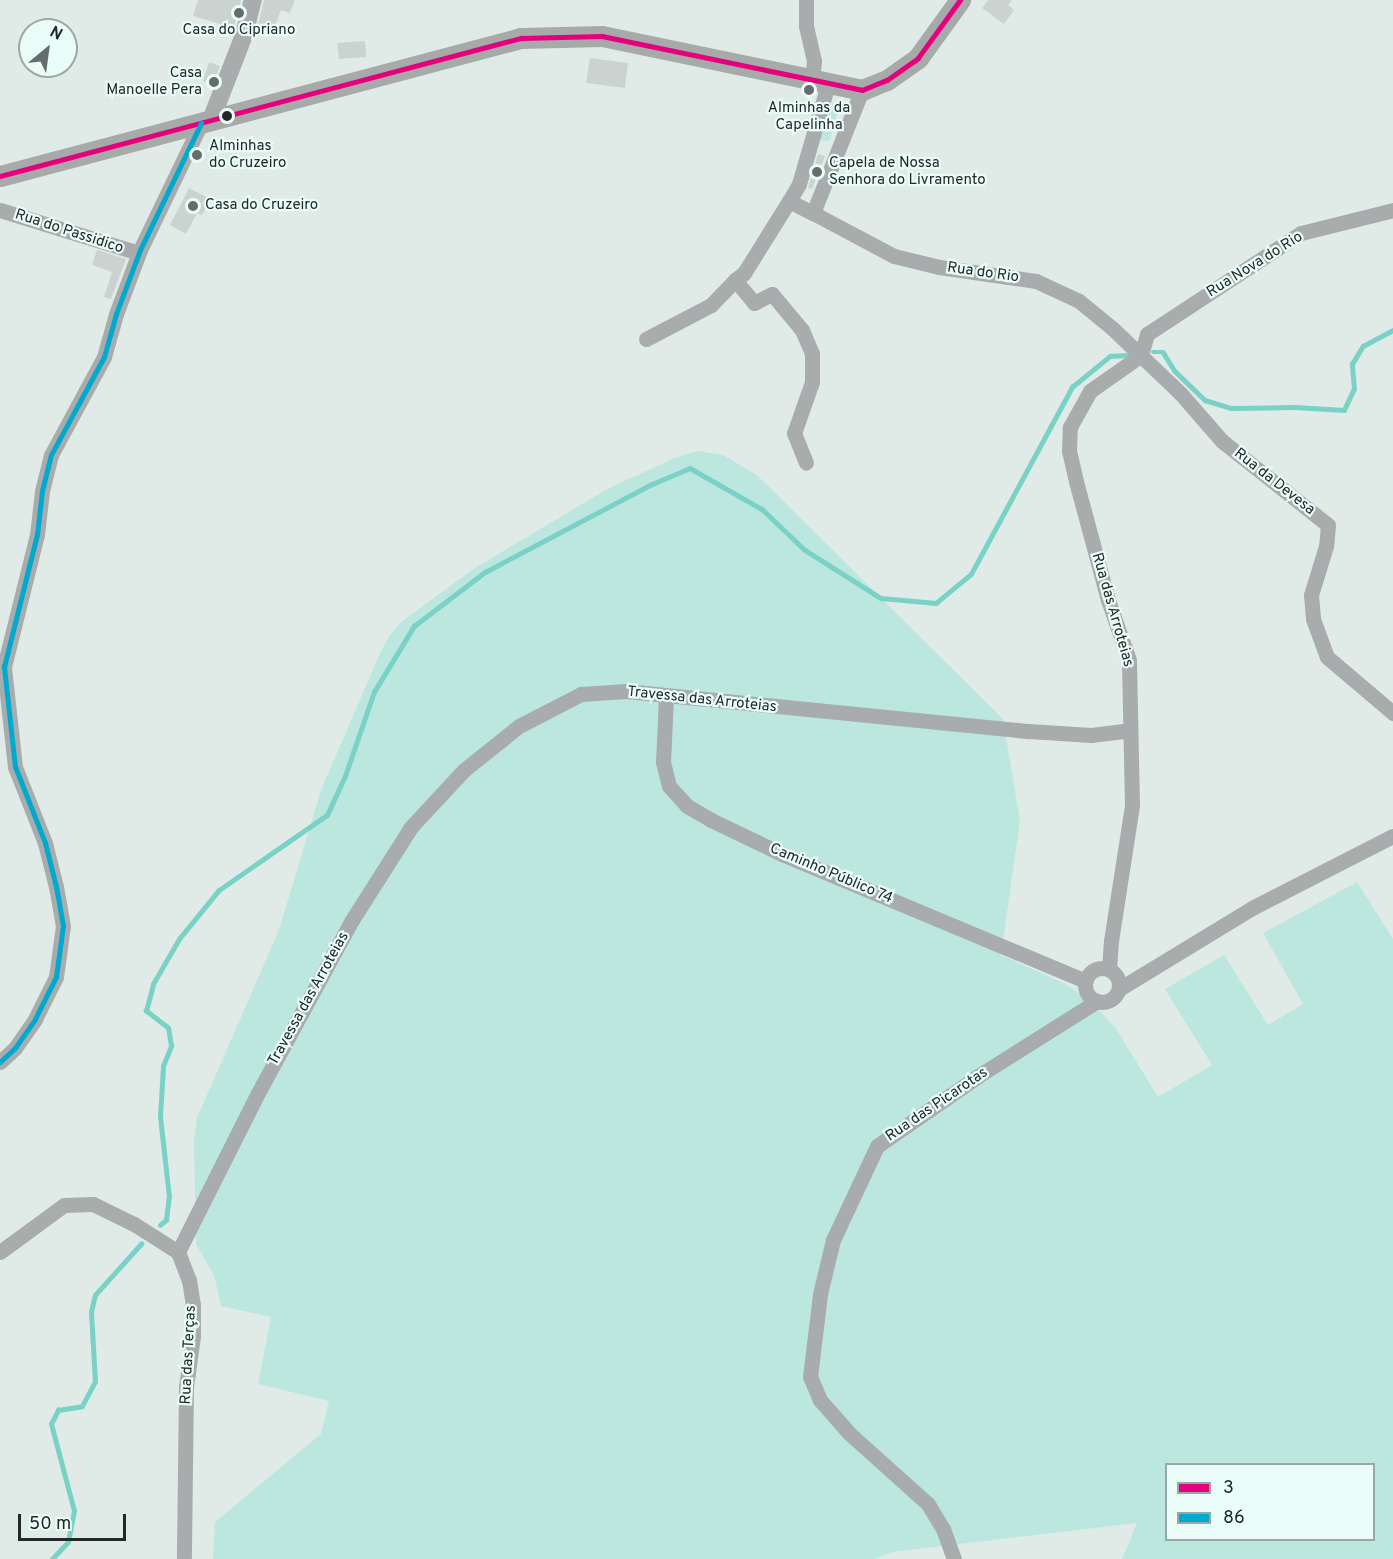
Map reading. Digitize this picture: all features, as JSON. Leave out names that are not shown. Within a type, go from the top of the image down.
[{"type":"main road","points":[[0,176],[521,38],[558,35],[602,36],[862,90],[887,80],[918,58],[960,0]]},
{"type":"street","points":[[0,1062],[15,1048],[35,1019],[56,977],[63,926],[57,887],[45,843],[15,767],[4,667],[37,535],[42,491],[51,455],[104,357],[116,314],[139,254],[188,148],[206,122],[244,35],[253,0]]},
{"type":"street","points":[[646,339],[711,305],[744,273],[800,184],[820,82],[806,26],[806,0]]},
{"type":"street","points":[[813,213],[862,90]]},
{"type":"street","points":[[180,129],[188,148]]},
{"type":"street","name":"Rua do Rio","points":[[789,201],[894,256],[939,267],[1036,281],[1079,301],[1141,355]]},
{"type":"street","name":"Rua do Passidico","points":[[0,210],[139,254]]},
{"type":"street","name":"Rua Nova do Rio","points":[[1141,355],[1147,334],[1301,233],[1393,210]]},
{"type":"street","points":[[735,280],[754,303],[772,294],[802,330],[813,354],[812,382],[794,433],[806,463]]},
{"type":"street","name":"Rua da Devesa","points":[[1141,355],[1181,394],[1222,441],[1328,525],[1326,546],[1311,595],[1316,630],[1327,657],[1393,712]]},
{"type":"street","name":"Rua das Arroteias","points":[[1109,969],[1111,940],[1132,805],[1130,660],[1108,600],[1069,451],[1070,428],[1090,391],[1141,355]]},
{"type":"street","name":"Travessa das Arroteias","points":[[178,1252],[258,1093],[352,920],[411,827],[464,770],[519,726],[582,694],[626,691],[666,697],[1029,732],[1091,735],[1130,730]]},
{"type":"street","name":"Caminho Público 74","points":[[666,697],[663,762],[669,786],[687,806],[782,854],[1086,981]]},
{"type":"street","points":[[1119,989],[1117,976],[1109,969],[1095,969],[1086,981],[1088,993],[1097,1001],[1111,999],[1119,989],[1136,976],[1252,908],[1393,836]]},
{"type":"street","name":"Rua das Picarotas","points":[[954,1559],[943,1529],[928,1504],[849,1433],[820,1400],[810,1377],[819,1294],[833,1240],[877,1146],[978,1076],[1097,1001]]},
{"type":"street","points":[[0,1252],[64,1205],[93,1204],[134,1224],[178,1252]]},
{"type":"street","name":"Rua das Terças","points":[[178,1252],[189,1280],[193,1305],[193,1336],[186,1387],[184,1559]]},
{"type":"green space","points":[[830,103],[840,105],[829,141],[820,140]]},
{"type":"green space","points":[[698,451],[723,455],[757,475],[1003,719],[1020,821],[1001,955],[1066,984],[1091,1002],[1115,1027],[1158,1097],[1212,1065],[1165,989],[1224,955],[1268,1025],[1303,1004],[1263,933],[1357,882],[1393,939],[1393,1559],[1122,1559],[1137,1523],[892,1552],[875,1559],[213,1559],[215,1522],[321,1434],[329,1401],[258,1384],[271,1317],[221,1306],[214,1275],[196,1244],[194,1141],[197,1118],[279,930],[321,790],[380,653],[390,635],[401,622],[475,568],[609,488],[677,457]]},
{"type":"building","points":[[198,0],[241,0],[234,28],[193,16]]},
{"type":"building","points":[[264,0],[295,0],[290,13],[281,10],[273,32],[258,26]]},
{"type":"building","points":[[988,0],[1012,0],[1008,5],[1014,10],[1004,24],[982,8]]},
{"type":"building","points":[[365,41],[366,57],[339,59],[337,43]]},
{"type":"building","points":[[590,58],[628,63],[625,88],[586,83]]},
{"type":"building","points":[[209,62],[220,66],[213,84],[203,81]]},
{"type":"building","points":[[818,154],[825,156],[812,189],[808,188]]},
{"type":"building","name":"Casa do Cruzeiro","points":[[189,188],[211,199],[202,215],[197,213],[186,234],[170,225]]},
{"type":"building","points":[[97,250],[126,259],[111,299],[104,297],[112,272],[92,265]]},
{"type":"waterway","points":[[1153,352],[1163,352],[1175,371],[1205,400],[1232,408],[1295,407],[1344,410],[1354,389],[1352,364],[1363,346],[1393,330]]},
{"type":"waterway","points":[[160,1225],[166,1220],[169,1197],[160,1117],[163,1066],[171,1046],[168,1028],[146,1011],[153,984],[179,939],[219,890],[327,815],[345,776],[374,692],[414,626],[485,572],[650,485],[690,468],[762,509],[805,550],[881,598],[936,603],[971,574],[1072,387],[1110,356],[1128,355]]},
{"type":"waterway","points":[[52,1559],[68,1542],[74,1511],[51,1424],[58,1410],[82,1406],[95,1382],[91,1312],[95,1295],[141,1244]]},
{"type":"transit line","name":"3","points":[[0,176],[521,38],[602,36],[862,90],[887,80],[918,58],[960,0]]},
{"type":"transit line","name":"86","points":[[0,1062],[15,1048],[35,1019],[56,977],[63,926],[45,843],[15,767],[4,667],[37,535],[42,491],[51,455],[104,357],[116,314],[140,250],[201,123]]},
{"type":"place","name":"Casa do Cipriano","points":[[239,13]]},
{"type":"place","name":"Casa Manoelle Pera","points":[[214,82]]},
{"type":"place","name":"Alminhas da Capelinha","points":[[809,90]]},
{"type":"place","name":"Alminhas do Cruzeiro","points":[[197,155]]},
{"type":"place","name":"Capela de Nossa Senhora do Livramento","points":[[817,172]]},
{"type":"place","name":"Casa do Cruzeiro","points":[[193,206]]}]
